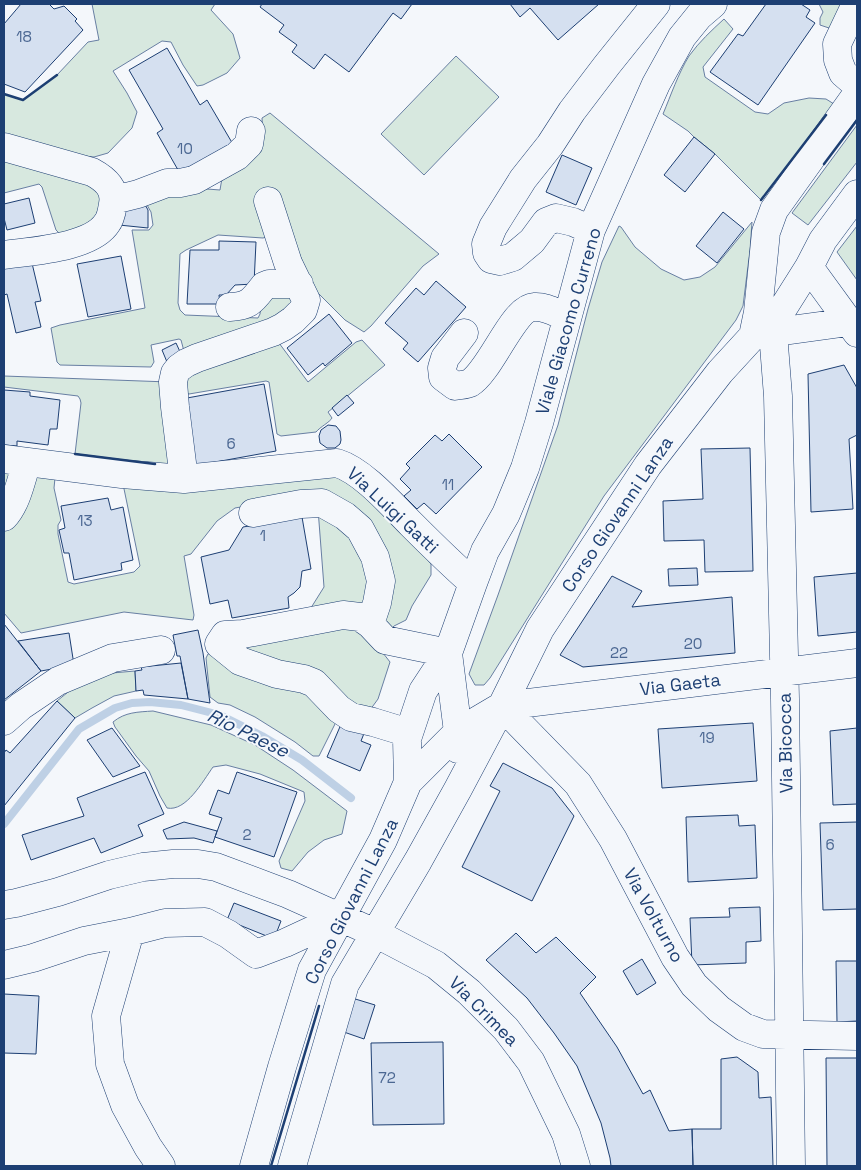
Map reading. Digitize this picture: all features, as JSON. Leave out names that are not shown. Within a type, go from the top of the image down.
[{"type":"street","points":[[591,230],[573,222],[556,218],[546,222],[532,241],[513,257],[500,261],[491,259],[487,253],[486,244],[493,227],[523,179],[550,145],[606,65],[656,4]]},
{"type":"street","name":"Viale Giacomo Curreno","points":[[408,782],[407,739],[423,690],[448,653],[485,551],[506,514],[525,468],[591,230],[656,84],[682,37],[699,16],[713,4]]},
{"type":"street","points":[[856,4],[837,44],[838,60],[843,73],[857,85]]},
{"type":"street","points":[[854,322],[766,329],[758,312],[766,232],[774,210],[857,94]]},
{"type":"street","points":[[114,200],[138,194],[167,183],[194,180],[237,156],[249,144],[252,130]]},
{"type":"street","points":[[4,147],[92,172],[102,177],[108,183],[114,200],[108,222],[91,237],[56,248],[4,255]]},
{"type":"street","name":"Corso Giovanni Lanza","points":[[254,1166],[312,970],[358,925],[418,861],[502,706],[540,629],[629,492],[720,372],[766,329],[780,313],[809,267],[822,240],[857,194]]},
{"type":"street","points":[[184,479],[173,392],[175,373],[186,363],[273,332],[293,320],[303,310],[306,300],[288,263],[268,201]]},
{"type":"street","points":[[809,267],[854,322]]},
{"type":"street","points":[[230,307],[240,307],[253,301],[264,286],[269,284],[299,284]]},
{"type":"street","points":[[464,333],[445,358],[442,368],[443,377],[455,386],[469,384],[481,373],[520,315],[532,307],[546,308],[567,317]]},
{"type":"street","name":"Via Bicocca","points":[[766,329],[778,396],[791,1166]]},
{"type":"street","points":[[4,517],[13,503],[15,460]]},
{"type":"street","name":"Via Luigi Gatti","points":[[15,460],[122,474],[184,479],[337,463],[344,465],[361,476],[473,583]]},
{"type":"street","points":[[253,513],[301,504],[322,504],[345,516],[360,529],[376,558],[381,581],[377,603],[370,624]]},
{"type":"street","points":[[409,733],[351,716],[340,709],[314,683],[304,679],[276,674],[240,661],[219,644],[225,635],[243,634],[343,616],[360,617],[370,624],[385,640],[448,653]]},
{"type":"street","points":[[4,721],[21,706],[58,681],[113,658],[161,650]]},
{"type":"street","name":"Viale Giacomo Curreno","points":[[448,653],[458,732],[458,789]]},
{"type":"street","name":"Via Gaeta","points":[[502,706],[857,663]]},
{"type":"street","name":"Corso Giovanni Lanza","points":[[292,1166],[345,984],[358,925],[383,840],[408,782],[458,732],[502,706]]},
{"type":"street","name":"Via Volturno","points":[[502,706],[578,784],[612,838],[676,957],[694,985],[720,1009],[744,1027],[763,1034],[857,1036]]},
{"type":"street","name":"Via Crimea","points":[[8,897],[58,892],[109,875],[142,867],[198,864],[216,867],[288,894],[358,925],[436,966],[469,992],[506,1029],[531,1062],[566,1134],[576,1166]]},
{"type":"street","points":[[4,965],[33,958],[84,941],[165,923],[205,922],[228,934],[256,954],[358,925]]},
{"type":"street","points":[[130,932],[106,1016],[110,1064],[125,1105],[148,1147],[161,1166]]},
{"type":"shaded area","points":[[92,4],[215,4],[211,10],[233,34],[240,58],[227,73],[197,86],[171,42],[162,41],[113,71],[137,112],[132,128],[108,153],[94,157],[84,156],[4,134],[4,94],[23,100],[57,75],[88,42],[99,40]]},
{"type":"shaded area","points":[[819,4],[846,4],[836,24],[829,28],[820,25],[820,18],[823,12]]},
{"type":"shaded area","points":[[724,19],[733,29],[703,67],[705,77],[755,112],[768,114],[784,103],[809,98],[826,99],[834,104],[761,200],[715,154],[688,131],[663,114],[689,56],[701,41]]},
{"type":"shaded area","points":[[456,56],[499,97],[424,175],[381,134]]},
{"type":"shaded area","points":[[270,113],[439,254],[423,266],[364,332],[345,320],[315,290],[279,202],[268,192],[257,192],[267,237],[218,235],[180,254],[178,303],[180,310],[185,315],[258,318],[261,305],[287,287],[295,308],[185,355],[181,340],[179,339],[151,345],[154,362],[151,367],[60,365],[57,362],[51,328],[145,308],[132,230],[149,230],[153,225],[151,212],[147,205],[148,200],[194,188],[220,190],[222,178],[263,136],[262,118]]},
{"type":"shaded area","points":[[857,125],[857,162],[808,225],[792,213]]},
{"type":"shaded area","points":[[4,160],[92,183],[102,197],[94,222],[60,234],[56,230],[42,187],[39,184],[4,193]]},
{"type":"shaded area","points":[[752,222],[743,306],[736,320],[604,496],[490,678],[484,685],[475,685],[469,674],[558,425],[602,262],[619,226],[635,247],[661,269],[684,280],[700,277],[715,267]]},
{"type":"shaded area","points":[[857,226],[857,280],[837,252]]},
{"type":"shaded area","points":[[362,340],[385,365],[328,412],[332,418],[316,432],[281,436],[277,434],[269,382],[266,381],[189,394],[183,393],[186,375],[279,343],[308,382],[356,342]]},
{"type":"shaded area","points":[[4,376],[169,382],[172,460],[165,465],[75,454],[81,403],[78,396],[4,387]]},
{"type":"shaded area","points":[[4,469],[55,478],[54,488],[61,520],[58,525],[58,534],[68,582],[74,584],[134,572],[140,566],[123,484],[329,474],[351,480],[421,551],[431,564],[431,575],[412,606],[406,620],[394,626],[388,632],[383,653],[390,662],[378,699],[370,710],[337,720],[319,756],[313,756],[295,742],[255,717],[230,705],[218,703],[210,697],[206,658],[208,654],[309,611],[324,587],[318,509],[274,501],[235,508],[217,521],[191,554],[184,556],[194,615],[193,620],[124,612],[21,633],[4,613]]},
{"type":"shaded area","points":[[135,671],[136,691],[114,696],[75,718],[57,701],[73,688],[112,673]]},
{"type":"shaded area","points":[[153,711],[211,725],[255,745],[293,770],[347,811],[342,834],[324,840],[308,852],[292,871],[281,868],[279,861],[305,801],[304,792],[260,774],[226,765],[213,767],[187,800],[174,808],[167,808],[149,771],[136,756],[113,722],[127,714]]},
{"type":"building","points":[[21,4],[49,4],[54,9],[64,6],[77,19],[75,21],[83,30],[25,92],[4,84],[4,24]]},
{"type":"building","points":[[262,4],[412,4],[401,19],[393,13],[349,72],[325,54],[314,69],[292,52],[297,45],[279,32],[284,25],[260,7]]},
{"type":"building","points":[[510,4],[599,4],[558,40],[530,8],[520,17]]},
{"type":"building","points":[[766,4],[801,4],[810,10],[806,17],[815,23],[758,105],[710,72],[738,34],[743,36]]},
{"type":"building","points":[[167,48],[200,105],[207,100],[234,146],[182,177],[157,133],[163,129],[129,70]]},
{"type":"building","points":[[694,137],[715,154],[685,192],[664,175]]},
{"type":"building","points":[[562,155],[592,168],[576,205],[546,192]]},
{"type":"building","points":[[29,198],[35,223],[7,230],[4,218],[4,204]]},
{"type":"building","points":[[143,201],[148,210],[148,228],[119,225],[124,211]]},
{"type":"building","points":[[723,212],[744,229],[717,263],[696,246]]},
{"type":"building","points":[[219,241],[256,242],[254,284],[235,285],[226,295],[219,295],[220,304],[187,304],[190,250],[219,250]]},
{"type":"building","points":[[121,256],[131,309],[88,317],[77,264]]},
{"type":"building","points":[[31,259],[41,301],[35,302],[41,327],[16,333],[7,294],[4,295],[4,265]]},
{"type":"building","points":[[436,281],[466,307],[418,362],[403,349],[408,343],[385,323],[416,288],[424,295]]},
{"type":"building","points":[[329,314],[352,343],[325,366],[323,363],[308,375],[287,348]]},
{"type":"building","points":[[176,343],[182,356],[167,362],[162,350]]},
{"type":"building","points":[[844,365],[857,388],[857,435],[849,439],[853,509],[811,512],[808,374]]},
{"type":"building","points":[[264,384],[276,451],[188,467],[176,400]]},
{"type":"building","points":[[4,390],[30,392],[30,396],[60,400],[57,429],[50,429],[48,445],[17,441],[17,446],[4,445]]},
{"type":"building","points":[[347,395],[354,403],[338,416],[332,408]]},
{"type":"building","points":[[328,425],[336,426],[340,431],[340,444],[335,448],[327,448],[320,443],[319,436],[321,430]]},
{"type":"building","points":[[449,434],[482,467],[436,514],[424,503],[417,509],[404,496],[411,490],[400,479],[410,468],[406,464],[435,435],[442,441]]},
{"type":"building","points":[[750,448],[753,571],[705,572],[704,540],[664,541],[663,501],[703,499],[701,449]]},
{"type":"building","points":[[108,498],[111,510],[123,507],[133,560],[121,563],[122,570],[74,580],[69,553],[64,553],[59,530],[65,528],[61,506]]},
{"type":"building","points":[[302,517],[311,569],[302,571],[300,587],[288,597],[289,608],[232,618],[228,600],[210,604],[201,557],[229,550],[243,527]]},
{"type":"building","points":[[697,568],[698,585],[669,586],[668,569]]},
{"type":"building","points":[[857,573],[857,632],[818,636],[814,577]]},
{"type":"building","points":[[612,576],[642,591],[632,607],[732,597],[735,653],[583,667],[560,655]]},
{"type":"building","points":[[4,624],[41,671],[4,700]]},
{"type":"building","points":[[198,630],[210,703],[188,699],[180,656],[177,656],[173,635]]},
{"type":"building","points":[[69,633],[74,665],[41,671],[18,641]]},
{"type":"building","points":[[181,663],[188,699],[144,695],[143,690],[136,691],[135,671],[142,670],[141,667]]},
{"type":"building","points":[[57,701],[75,718],[4,806],[4,753],[6,750],[10,753]]},
{"type":"building","points":[[342,722],[365,731],[361,741],[371,745],[360,771],[327,757]]},
{"type":"building","points":[[753,723],[757,781],[662,788],[658,729]]},
{"type":"building","points":[[112,728],[140,766],[113,777],[87,740]]},
{"type":"building","points":[[857,728],[857,804],[833,805],[830,731]]},
{"type":"building","points":[[503,763],[552,788],[574,816],[532,901],[462,867],[500,791],[490,786]]},
{"type":"building","points":[[145,772],[164,814],[138,825],[143,836],[101,853],[94,838],[31,860],[22,835],[84,816],[77,798]]},
{"type":"building","points":[[237,772],[297,792],[274,857],[215,837],[222,818],[209,814],[218,790],[229,794]]},
{"type":"building","points":[[738,815],[739,826],[755,825],[757,878],[688,882],[686,817]]},
{"type":"building","points":[[184,822],[217,831],[213,843],[194,838],[167,839],[163,830]]},
{"type":"building","points":[[857,822],[857,909],[823,910],[820,823]]},
{"type":"building","points":[[234,903],[281,921],[274,939],[227,920]]},
{"type":"building","points":[[760,907],[761,941],[746,942],[746,963],[692,965],[690,918],[730,917],[729,908]]},
{"type":"building","points":[[516,933],[536,953],[556,937],[596,977],[580,993],[617,1047],[643,1094],[650,1090],[669,1131],[692,1129],[693,1166],[611,1166],[601,1123],[577,1066],[527,998],[486,960]]},
{"type":"building","points":[[642,959],[656,983],[637,995],[623,971]]},
{"type":"building","points":[[836,961],[857,961],[857,1021],[837,1022]]},
{"type":"building","points":[[4,994],[39,996],[36,1054],[4,1053]]},
{"type":"building","points":[[352,998],[375,1005],[364,1039],[341,1031]]},
{"type":"building","points":[[443,1042],[444,1124],[373,1125],[371,1043]]},
{"type":"building","points":[[737,1057],[758,1072],[759,1098],[771,1097],[773,1166],[693,1166],[692,1129],[721,1129],[721,1059]]},
{"type":"building","points":[[826,1058],[857,1058],[857,1166],[827,1166]]},
{"type":"waterway","name":"Rio Paese","points":[[4,824],[79,729],[115,708],[132,703],[150,702],[181,705],[220,715],[262,736],[302,760],[351,798]]},
{"type":"wall","points":[[4,94],[23,100],[57,75]]},
{"type":"wall","points":[[761,200],[826,115]]},
{"type":"wall","points":[[824,164],[857,120]]},
{"type":"wall","points":[[75,454],[155,464]]},
{"type":"wall","points":[[271,1166],[319,1006]]}]
